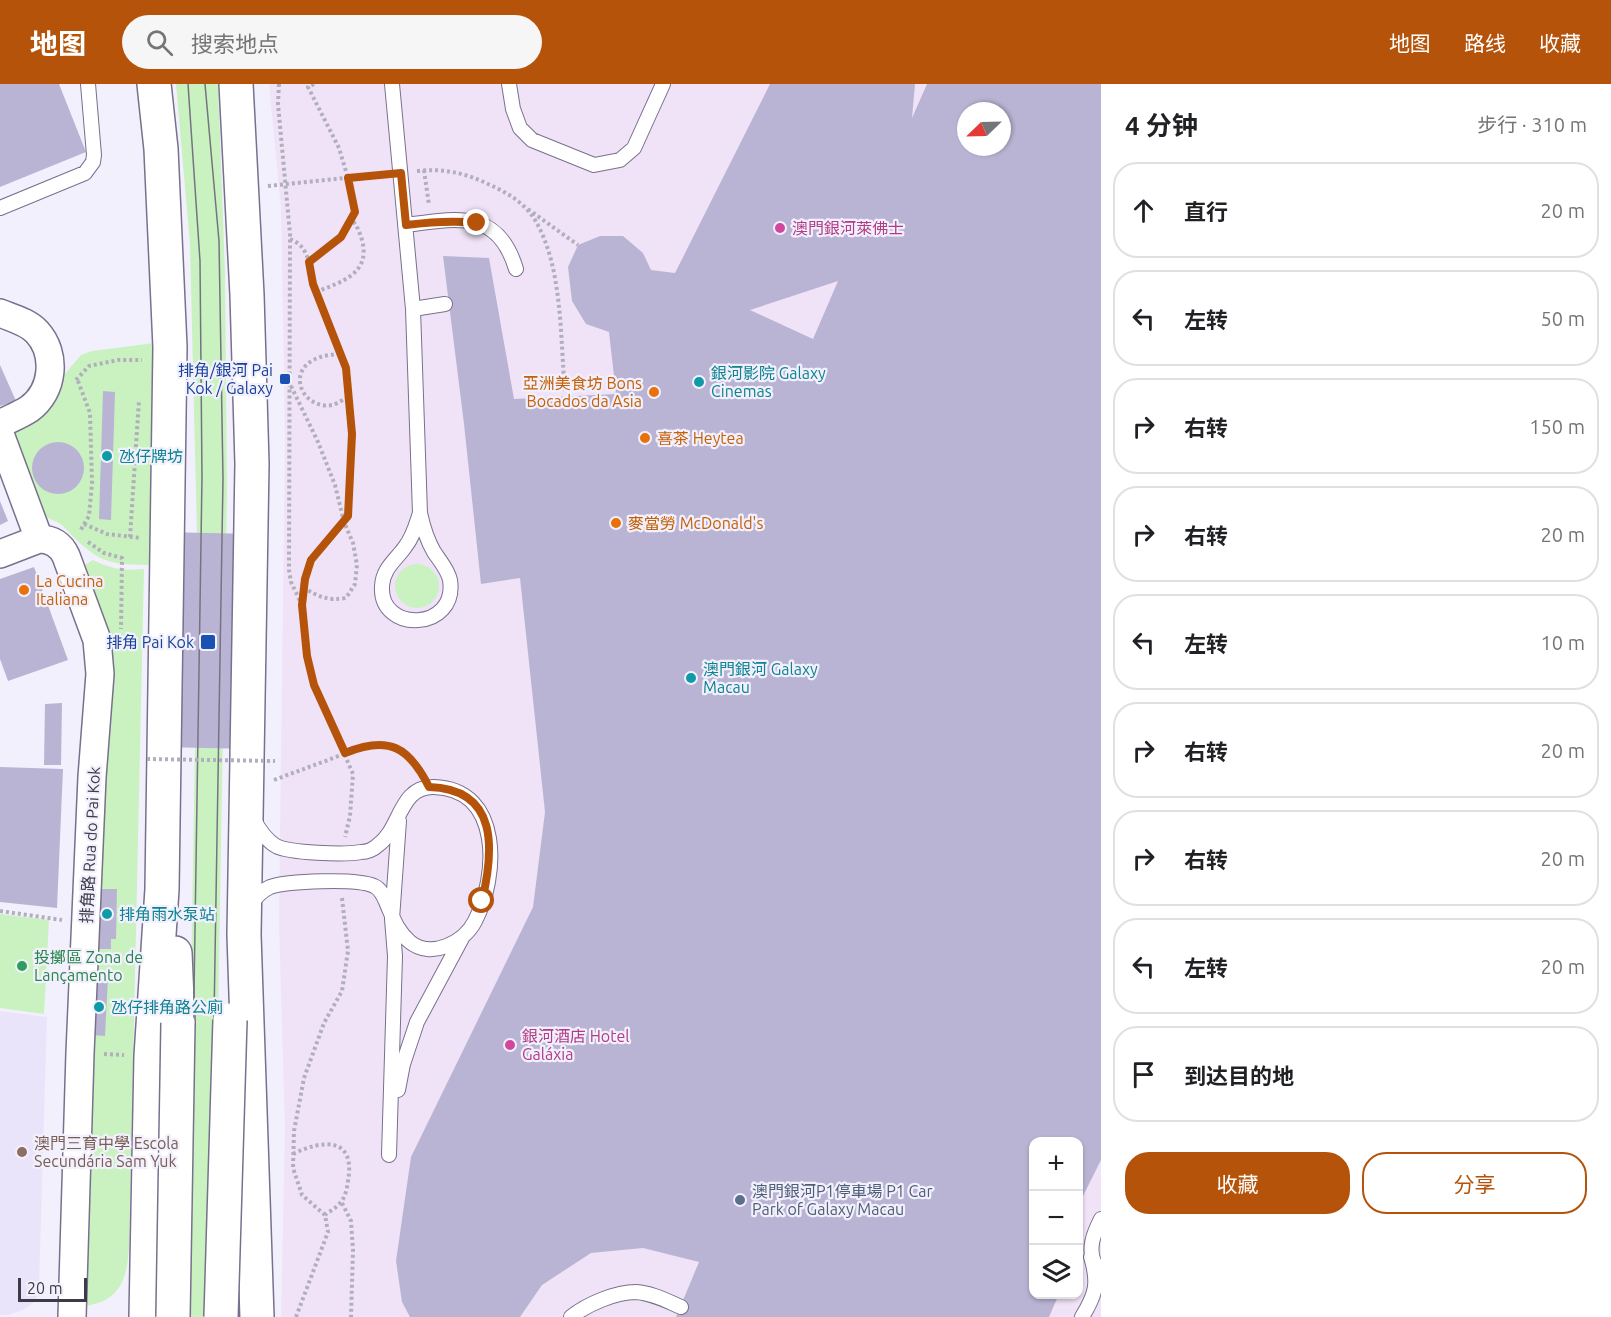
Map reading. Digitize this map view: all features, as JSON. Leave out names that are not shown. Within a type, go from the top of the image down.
[{"type":"main road","points":[[146,1317],[151,1056],[162,889],[170,360],[160,149],[154,84]]},
{"type":"main road","points":[[236,84],[248,295],[252,464],[244,923],[257,1317]]},
{"type":"main road","points":[[162,889],[177,963],[173,1317]]},
{"type":"main road","points":[[221,1317],[230,1020],[233,972],[244,923]]},
{"type":"street","points":[[0,313],[24,322],[36,331],[45,344],[50,370],[45,392],[29,409],[0,424]]},
{"type":"street","points":[[0,434],[39,539],[0,554]]},
{"type":"street","name":"排角路 Rua do Pai Kok","points":[[39,539],[53,541],[63,551],[97,640],[100,656],[92,777],[80,1053],[72,1317]]},
{"type":"lane","points":[[0,208],[85,173],[89,169],[94,155],[88,84]]},
{"type":"lane","points":[[392,84],[412,309],[420,513],[433,551],[449,578],[450,590],[447,602],[440,611],[430,618],[419,621],[397,616],[389,609],[382,589],[387,568],[406,547],[420,513]]},
{"type":"lane","points":[[509,84],[513,110],[520,128],[532,140],[594,165],[620,160],[634,148],[663,84]]},
{"type":"lane","points":[[406,225],[432,221],[461,221],[489,227],[502,238],[511,251],[516,269]]},
{"type":"lane","points":[[412,309],[445,304]]},
{"type":"lane","points":[[247,802],[263,835],[276,846],[291,851],[363,852],[376,847],[385,840],[394,826],[400,811],[406,800],[418,790],[429,787],[442,787],[468,797],[485,819],[489,834],[490,855],[482,901],[474,922],[462,938],[417,1022],[395,1102],[389,1155],[395,956],[392,919],[400,811]]},
{"type":"lane","points":[[244,923],[257,896],[275,886],[290,882],[363,883],[375,886],[383,894],[392,919],[412,944],[427,949],[448,946],[462,938]]},
{"type":"lane","points":[[1082,1317],[1096,1297],[1095,1269],[1091,1257],[1092,1244],[1101,1219]]},
{"type":"lane","points":[[1091,1257],[1101,1273]]},
{"type":"lane","points":[[571,1317],[598,1302],[635,1292],[652,1295],[681,1306]]},
{"type":"path","points":[[279,84],[278,104],[290,239],[289,570],[291,582],[302,605]]},
{"type":"path","points":[[309,262],[341,237],[355,212],[339,148],[306,86],[314,84]]},
{"type":"path","points":[[424,170],[432,221]]},
{"type":"path","points":[[242,189],[401,173]]},
{"type":"path","points":[[523,205],[578,245]]},
{"type":"path","points":[[316,292],[354,274],[363,261],[363,245],[357,225],[351,219]]},
{"type":"path","points":[[290,239],[299,242],[305,250],[316,292],[346,368],[349,396],[352,434],[348,516],[311,560],[302,605],[307,656],[314,685],[353,774],[350,816],[341,852]]},
{"type":"path","points":[[340,354],[312,359],[302,368],[299,379],[306,398],[316,404],[332,405],[349,396]]},
{"type":"path","points":[[78,381],[89,366],[118,360],[170,360]]},
{"type":"path","points":[[50,370],[78,381],[90,413],[92,483],[89,516],[80,531]]},
{"type":"path","points":[[291,385],[311,425],[335,485],[344,522],[353,543],[357,565],[356,584],[346,598],[332,600],[320,598],[304,588]]},
{"type":"path","points":[[130,537],[140,396]]},
{"type":"path","points":[[299,404],[306,398]]},
{"type":"path","points":[[84,524],[107,534],[167,540]]},
{"type":"path","points":[[76,526],[94,548],[113,557],[122,558],[121,636]]},
{"type":"path","points":[[274,780],[361,747],[383,744],[403,750],[420,768],[429,787]]},
{"type":"path","points":[[147,759],[275,761]]},
{"type":"path","points":[[296,1317],[328,1232],[325,1215],[302,1195],[293,1168],[294,1131],[304,1078],[324,1023],[342,992],[348,951],[341,903],[343,883]]},
{"type":"path","points":[[0,911],[86,924]]},
{"type":"path","points":[[80,1053],[151,1056]]},
{"type":"path","points":[[294,1154],[312,1145],[322,1144],[336,1145],[346,1154],[350,1170],[347,1190],[342,1203],[325,1215]]},
{"type":"path","points":[[342,1203],[351,1221],[353,1250],[351,1317]]},
{"type":"shaded area","name":"澳門銀河 Galaxy Macau","points":[[269,84],[1101,84],[1101,1317],[281,1317],[285,1130],[279,922],[285,435],[281,209]]},
{"type":"shaded area","name":"澳門三育中學 Escola Secundária Sam Yuk","points":[[0,1011],[47,1017],[39,1287],[36,1301],[23,1310],[8,1315],[0,1315]]},
{"type":"green space","points":[[176,84],[218,84],[225,272],[227,494],[213,1317],[185,1317],[198,576],[190,245]]},
{"type":"green space","points":[[162,342],[154,565],[113,562],[85,548],[62,525],[46,517],[39,509],[25,476],[14,432],[54,392],[63,376],[81,355],[92,351]]},
{"type":"green space","points":[[93,560],[118,569],[144,569],[129,1254],[122,1283],[113,1295],[101,1302],[79,1308],[101,671],[73,572]]},
{"type":"green space","points":[[417,564],[426,565],[433,570],[438,577],[438,595],[433,602],[426,607],[417,608],[408,607],[401,602],[396,595],[395,586],[396,577],[401,570],[408,565]]},
{"type":"green space","name":"投擲區 Zona de Lançamento","points":[[0,914],[49,920],[44,1014],[0,1008]]},
{"type":"building","points":[[0,84],[59,84],[86,152],[0,187]]},
{"type":"building","name":"澳門銀河 Galaxy Macau","points":[[770,84],[915,84],[912,118],[927,84],[1101,84],[1101,1160],[1083,1196],[1083,1137],[1029,1137],[1029,1299],[1057,1299],[1049,1317],[676,1317],[699,1262],[643,1248],[591,1253],[542,1285],[520,1317],[410,1317],[402,1302],[396,1261],[411,1157],[533,907],[545,812],[520,578],[481,584],[443,256],[489,258],[514,399],[616,394],[609,332],[586,324],[572,301],[568,267],[578,245],[600,236],[623,236],[643,253],[651,270],[675,273]],"holes":[[[838,281],[813,339],[750,310]]]},
{"type":"building","points":[[0,365],[16,401],[0,406]]},
{"type":"building","name":"氹仔牌坊","points":[[103,391],[115,392],[111,520],[99,519]]},
{"type":"building","points":[[58,442],[72,446],[80,454],[84,468],[80,482],[72,490],[58,494],[44,490],[36,482],[32,468],[36,454],[44,446]]},
{"type":"building","points":[[0,501],[8,521],[0,525]]},
{"type":"building","points":[[163,532],[254,534],[251,749],[160,747]]},
{"type":"building","points":[[34,567],[68,660],[8,681],[0,659],[0,579]]},
{"type":"building","points":[[62,703],[61,765],[44,765],[45,704]]},
{"type":"building","points":[[0,767],[63,769],[57,908],[0,902]]},
{"type":"building","name":"排角雨水泵站","points":[[97,889],[117,889],[116,939],[111,939],[111,949],[96,949]]},
{"type":"building","name":"氹仔排角路公廁","points":[[94,977],[108,978],[105,1036],[91,1035]]},
{"type":"tram line","points":[[188,84],[200,261],[202,477],[189,1317]]},
{"type":"tram line","points":[[205,84],[219,241],[223,479],[209,1317]]},
{"type":"place","name":"澳門銀河萊佛士","points":[[780,228]]},
{"type":"place","name":"排角/銀河 Pai Kok / Galaxy","points":[[285,379]]},
{"type":"place","name":"銀河影院 Galaxy Cinemas","points":[[699,382]]},
{"type":"place","name":"亞洲美食坊 Bons Bocados da Asia","points":[[654,392]]},
{"type":"place","name":"喜茶 Heytea","points":[[645,438]]},
{"type":"place","name":"氹仔牌坊","points":[[107,456]]},
{"type":"place","name":"麥當勞 McDonald's","points":[[616,523]]},
{"type":"place","name":"La Cucina Italiana","points":[[24,590]]},
{"type":"place","name":"排角 Pai Kok","points":[[208,642]]},
{"type":"place","name":"澳門銀河 Galaxy Macau","points":[[691,678]]},
{"type":"place","name":"排角雨水泵站","points":[[107,914]]},
{"type":"place","name":"投擲區 Zona de Lançamento","points":[[22,966]]},
{"type":"place","name":"氹仔排角路公廁","points":[[99,1007]]},
{"type":"place","name":"銀河酒店 Hotel Galáxia","points":[[510,1045]]},
{"type":"place","name":"澳門三育中學 Escola Secundária Sam Yuk","points":[[22,1152]]},
{"type":"place","name":"澳門銀河P1停車場 P1 Car Park of Galaxy Macau","points":[[740,1200]]},
{"type":"route","points":[[477,223],[432,221],[406,225],[401,173],[348,178],[355,212],[341,237],[309,262],[313,284],[346,368],[352,434],[348,516],[311,560],[305,579],[302,605],[307,656],[314,685],[345,753],[361,747],[383,744],[403,750],[420,768],[429,787],[442,787],[468,797],[485,819],[489,834],[490,855],[482,901]]}]
